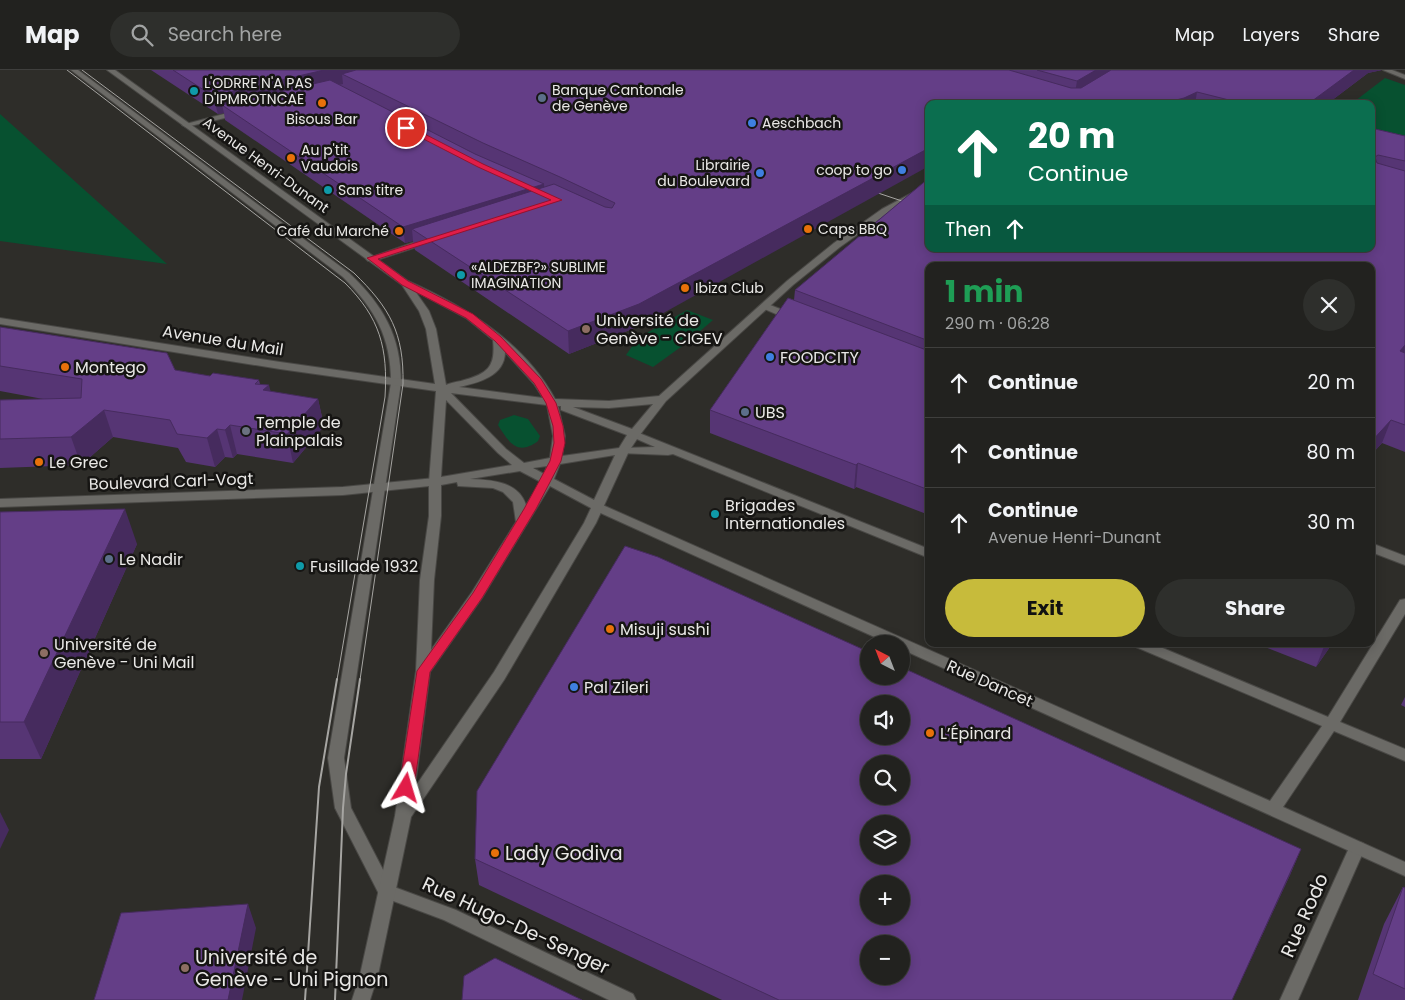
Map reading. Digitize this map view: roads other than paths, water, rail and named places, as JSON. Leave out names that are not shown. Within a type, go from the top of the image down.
[{"type":"main road","points":[[74,70],[355,284],[375,306],[388,330],[396,363],[396,383],[336,758],[343,808],[386,891]]},
{"type":"main road","name":"Avenue Henri-Dunant","points":[[110,70],[405,283],[449,304],[486,329],[498,339],[538,382],[551,403],[558,426],[559,443],[556,461],[547,481],[477,595],[423,671]]},
{"type":"main road","points":[[1386,70],[1405,77]]},
{"type":"main road","points":[[186,125],[243,111]]},
{"type":"main road","points":[[403,816],[500,676],[598,508],[623,451],[662,399],[765,306],[837,245],[892,207],[925,188]]},
{"type":"main road","points":[[371,258],[438,238]]},
{"type":"main road","name":"Avenue Henri-Dunant","points":[[369,975],[403,816],[423,671],[427,580],[435,516],[435,482],[441,389],[432,337],[424,311],[405,283]]},
{"type":"main road","points":[[765,306],[804,321]]},
{"type":"main road","name":"Avenue du Mail","points":[[0,321],[396,383],[551,403]]},
{"type":"main road","points":[[441,389],[472,381],[492,370],[500,357],[498,339]]},
{"type":"main road","name":"Rue Dancet","points":[[441,389],[502,451],[522,467],[598,508],[1405,869]]},
{"type":"main road","points":[[551,403],[598,406],[635,404],[662,399]]},
{"type":"main road","points":[[551,403],[685,454],[925,552]]},
{"type":"main road","points":[[435,482],[623,451],[655,450],[685,454]]},
{"type":"main road","points":[[435,482],[494,485],[510,490],[518,500],[522,524]]},
{"type":"main road","name":"Boulevard Carl-Vogt","points":[[0,503],[343,491],[435,482]]},
{"type":"main road","points":[[1375,549],[1405,561]]},
{"type":"main road","points":[[1273,809],[1331,724],[1405,603]]},
{"type":"main road","points":[[1148,647],[1405,756]]},
{"type":"main road","name":"Rue Rodo","points":[[1289,1000],[1357,848]]},
{"type":"main road","name":"Rue Hugo-De-Senger","points":[[386,891],[450,914],[627,1000]]},
{"type":"main road","points":[[361,1000],[369,975]]},
{"type":"main road","points":[[369,975],[370,1000]]},
{"type":"tram line","points":[[67,70],[345,283],[357,296],[374,322],[383,349],[386,379],[385,397],[337,680]]},
{"type":"tram line","points":[[82,70],[354,273],[377,298],[386,310],[392,323],[401,350],[403,384],[360,680]]},
{"type":"tram line","points":[[866,189],[925,209]]},
{"type":"tram line","points":[[305,1000],[319,787],[337,679]]},
{"type":"tram line","points":[[335,1000],[343,808],[360,679]]},
{"type":"place","name":"L'ODRRE N'A PAS D'IPMROTNCAE","points":[[194,91]]},
{"type":"place","name":"Banque Cantonale de Genève","points":[[542,98]]},
{"type":"place","name":"Bisous Bar","points":[[322,103]]},
{"type":"place","name":"Aeschbach","points":[[752,123]]},
{"type":"place","name":"Au p'tit Vaudois","points":[[291,158]]},
{"type":"place","name":"coop to go","points":[[902,170]]},
{"type":"place","name":"Librairie du Boulevard","points":[[760,173]]},
{"type":"place","name":"Sans titre","points":[[328,190]]},
{"type":"place","name":"Caps BBQ","points":[[808,229]]},
{"type":"place","name":"Café du Marché","points":[[399,231]]},
{"type":"place","name":"«ALDEZBF?» SUBLIME IMAGINATION","points":[[461,275]]},
{"type":"place","name":"Ibiza Club","points":[[685,288]]},
{"type":"place","name":"Université de Genève - CIGEV","points":[[586,329]]},
{"type":"place","name":"FOODCITY","points":[[770,357]]},
{"type":"place","name":"Montego","points":[[65,367]]},
{"type":"place","name":"UBS","points":[[745,412]]},
{"type":"place","name":"Temple de Plainpalais","points":[[246,431]]},
{"type":"place","name":"Le Grec","points":[[39,462]]},
{"type":"place","name":"Brigades Internationales","points":[[715,514]]},
{"type":"place","name":"Le Nadir","points":[[109,559]]},
{"type":"place","name":"Fusillade 1932","points":[[300,566]]},
{"type":"place","name":"Misuji sushi","points":[[610,629]]},
{"type":"place","name":"Université de Genève - Uni Mail","points":[[44,653]]},
{"type":"place","name":"Pal Zileri","points":[[574,687]]},
{"type":"place","name":"L’Épinard","points":[[930,733]]},
{"type":"place","name":"Lady Godiva","points":[[495,853]]},
{"type":"place","name":"Université de Genève - Uni Pignon","points":[[185,968]]}]
